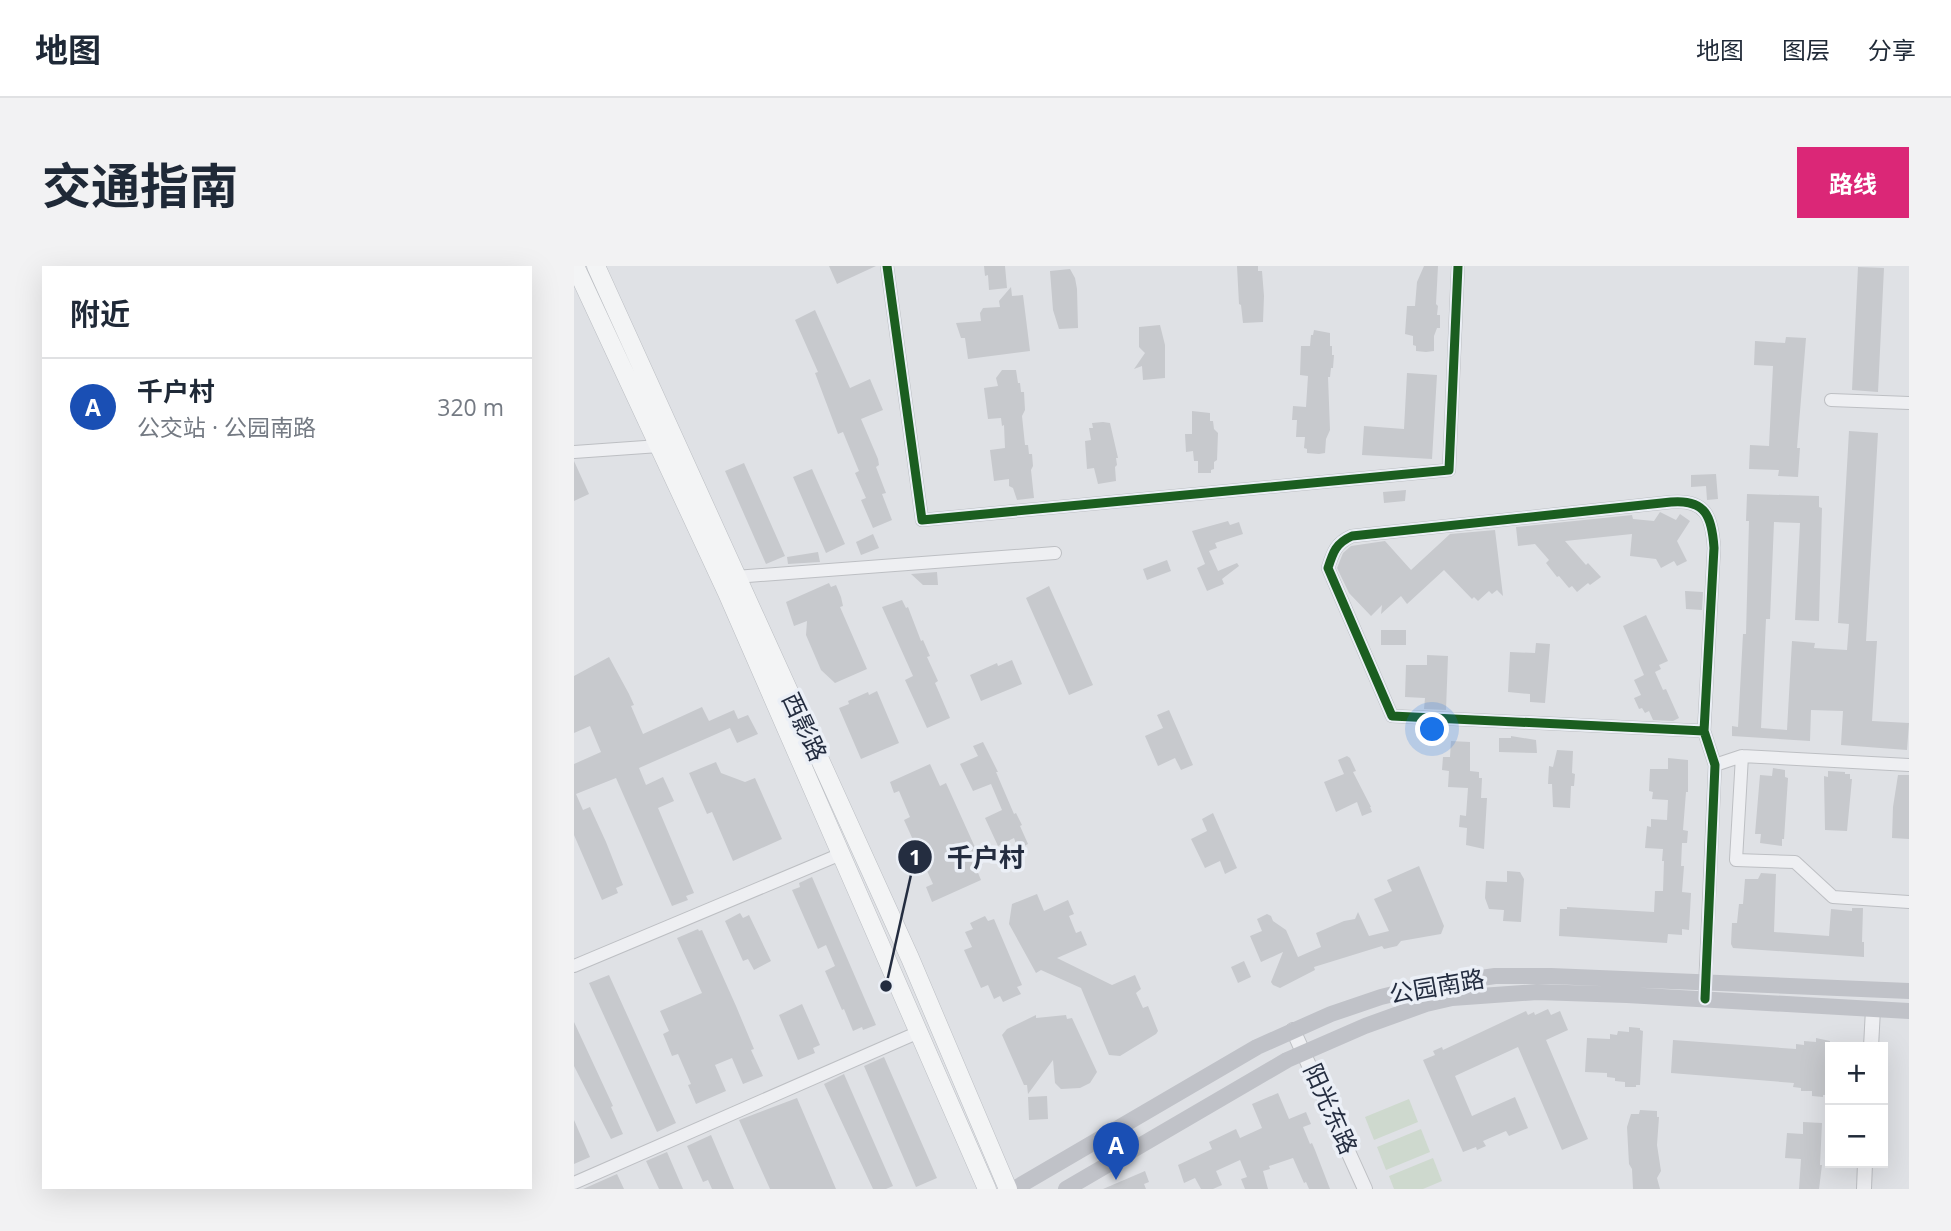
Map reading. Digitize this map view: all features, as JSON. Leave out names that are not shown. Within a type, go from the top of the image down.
[{"type":"main road","name":"西影路","points":[[596,266],[904,946],[1008,1189]]},
{"type":"main road","name":"西影路","points":[[577,268],[727,593],[987,1189]]},
{"type":"main road","name":"公园南路","points":[[1014,1189],[1256,1048],[1293,1030],[1381,996],[1426,986],[1474,978],[1551,976],[1909,1011]]},
{"type":"main road","name":"公园南路","points":[[1066,1189],[1304,1052],[1426,1004],[1476,995],[1537,992],[1909,992]]},
{"type":"street","points":[[887,266],[922,520],[1449,470],[1458,266]]},
{"type":"street","points":[[1831,400],[1909,403]]},
{"type":"street","points":[[574,452],[659,446]]},
{"type":"street","points":[[1704,731],[1392,716],[1328,568],[1332,553],[1339,542],[1352,536],[1684,501],[1697,504],[1707,513],[1713,527],[1714,548],[1704,731],[1715,765],[1705,991]]},
{"type":"street","points":[[735,577],[1055,553]]},
{"type":"street","points":[[1715,765],[1742,755],[1909,765]]},
{"type":"street","points":[[1742,755],[1736,860],[1795,862],[1833,897],[1909,902]]},
{"type":"street","points":[[574,966],[841,854]]},
{"type":"street","points":[[1871,1042],[1873,1009]]},
{"type":"street","name":"阳光东路","points":[[1293,1030],[1365,1189]]},
{"type":"street","points":[[574,1184],[919,1032]]},
{"type":"street","points":[[1864,1189],[1865,1168]]},
{"type":"shaded area","points":[[1409,1099],[1418,1122],[1374,1140],[1365,1117]]},
{"type":"shaded area","points":[[1421,1129],[1430,1152],[1386,1170],[1377,1147]]},
{"type":"shaded area","points":[[1433,1158],[1442,1181],[1423,1189],[1394,1189],[1389,1176]]},
{"type":"building","points":[[829,266],[876,266],[837,284]]},
{"type":"building","points":[[984,266],[1005,266],[1007,288],[989,290]]},
{"type":"building","points":[[1237,266],[1258,266],[1258,271],[1262,271],[1263,322],[1243,323]]},
{"type":"building","points":[[1424,266],[1438,266],[1436,304],[1437,315],[1440,315],[1440,328],[1437,328],[1434,336],[1434,351],[1426,352],[1416,351],[1413,336],[1405,334],[1407,306],[1415,306],[1417,282]]},
{"type":"building","points":[[1858,267],[1884,268],[1878,392],[1852,390]]},
{"type":"building","points":[[1070,269],[1077,289],[1078,328],[1059,329],[1053,310],[1050,271]]},
{"type":"building","points":[[1011,287],[1012,296],[1023,295],[1030,351],[968,359],[965,338],[961,338],[956,323],[981,321],[980,313],[983,308],[1000,307],[999,301]]},
{"type":"building","points":[[815,310],[850,388],[870,379],[883,410],[861,419],[878,459],[879,465],[876,467],[886,493],[882,494],[892,520],[873,528],[861,500],[866,498],[855,473],[859,471],[843,432],[838,434],[815,373],[818,372],[795,320]]},
{"type":"building","points":[[1160,325],[1165,345],[1165,378],[1143,380],[1142,366],[1134,369],[1145,353],[1139,347],[1139,327]]},
{"type":"building","points":[[1314,330],[1330,333],[1330,346],[1334,355],[1333,368],[1328,377],[1330,430],[1325,453],[1319,454],[1307,453],[1304,448],[1305,437],[1296,437],[1297,420],[1292,420],[1293,406],[1306,407],[1308,376],[1300,375],[1301,346],[1310,346]]},
{"type":"building","points":[[1786,337],[1806,338],[1797,448],[1800,448],[1798,477],[1778,476],[1779,470],[1749,469],[1750,445],[1769,446],[1773,366],[1754,365],[1755,341],[1785,343]]},
{"type":"building","points":[[1002,370],[1016,370],[1021,392],[1024,392],[1025,410],[1022,416],[1025,445],[1028,445],[1029,454],[1032,454],[1034,498],[1017,500],[1013,488],[1009,486],[1009,479],[994,481],[990,450],[1005,448],[1004,425],[1002,426],[1001,418],[988,419],[984,388],[998,386],[996,378]]},
{"type":"building","points":[[1407,373],[1437,375],[1432,459],[1362,455],[1364,426],[1404,429]]},
{"type":"building","points":[[1192,411],[1210,413],[1210,421],[1213,421],[1214,429],[1218,433],[1217,460],[1211,473],[1198,473],[1198,461],[1194,461],[1193,451],[1186,452],[1185,434],[1192,434]]},
{"type":"building","points":[[1092,423],[1110,423],[1118,458],[1115,467],[1116,481],[1098,484],[1094,468],[1087,469],[1085,441],[1091,440],[1089,428],[1093,428]]},
{"type":"building","points":[[1849,431],[1878,433],[1866,641],[1877,641],[1872,721],[1909,723],[1907,750],[1841,745],[1843,711],[1811,710],[1810,741],[1732,736],[1732,726],[1738,727],[1743,634],[1746,634],[1749,521],[1746,521],[1747,494],[1819,496],[1819,507],[1822,508],[1819,621],[1795,620],[1800,523],[1774,522],[1770,619],[1766,619],[1761,728],[1787,730],[1792,641],[1815,643],[1814,648],[1847,650],[1849,624],[1838,623]]},
{"type":"building","points":[[574,461],[589,494],[574,501]]},
{"type":"building","points":[[744,463],[785,556],[766,564],[725,471]]},
{"type":"building","points":[[812,469],[845,544],[826,553],[793,477]]},
{"type":"building","points":[[1716,474],[1718,499],[1707,500],[1706,486],[1691,487],[1691,475]]},
{"type":"building","points":[[1406,490],[1405,501],[1384,503],[1383,492]]},
{"type":"building","points":[[1660,512],[1676,520],[1680,514],[1690,521],[1677,541],[1687,561],[1677,566],[1674,561],[1661,568],[1656,559],[1630,556],[1632,534],[1565,541],[1586,565],[1588,563],[1601,577],[1577,592],[1557,577],[1546,563],[1549,560],[1535,544],[1518,546],[1516,527],[1632,515],[1633,519],[1654,521]]},
{"type":"building","points":[[1228,521],[1230,525],[1239,522],[1243,534],[1215,543],[1217,548],[1209,551],[1218,571],[1237,563],[1239,566],[1222,579],[1224,584],[1207,591],[1197,568],[1205,564],[1192,531]]},
{"type":"building","points":[[1495,530],[1503,596],[1497,590],[1492,594],[1489,591],[1478,601],[1474,597],[1472,599],[1444,570],[1407,604],[1401,596],[1381,614],[1382,605],[1371,616],[1349,593],[1337,568],[1343,553],[1351,546],[1385,541],[1411,570],[1450,534]]},
{"type":"building","points":[[873,534],[879,548],[861,555],[856,542]]},
{"type":"building","points":[[818,552],[820,562],[788,564],[787,557]]},
{"type":"building","points":[[1167,560],[1171,571],[1147,580],[1143,569]]},
{"type":"building","points":[[937,572],[938,585],[923,585],[911,574]]},
{"type":"building","points":[[829,583],[831,587],[836,585],[843,606],[840,607],[867,669],[835,683],[821,670],[806,635],[807,621],[794,626],[786,602]]},
{"type":"building","points":[[1049,586],[1093,685],[1069,695],[1026,598]]},
{"type":"building","points":[[1685,591],[1703,592],[1702,610],[1686,609]]},
{"type":"building","points":[[902,600],[906,608],[908,607],[930,656],[927,657],[938,681],[935,683],[950,718],[927,728],[905,680],[913,676],[882,607]]},
{"type":"building","points":[[1646,615],[1668,661],[1659,665],[1661,669],[1655,672],[1679,718],[1673,721],[1653,720],[1649,711],[1645,713],[1642,708],[1639,709],[1634,698],[1641,695],[1634,680],[1644,675],[1623,626]]},
{"type":"building","points":[[1381,630],[1406,630],[1406,645],[1381,645]]},
{"type":"building","points":[[1536,643],[1550,644],[1545,703],[1530,702],[1530,694],[1508,692],[1510,652],[1535,653]]},
{"type":"building","points":[[1427,655],[1448,656],[1446,710],[1424,709],[1425,698],[1405,697],[1406,665],[1427,665]]},
{"type":"building","points":[[609,657],[634,705],[631,706],[643,734],[702,707],[709,721],[734,710],[738,719],[748,715],[758,734],[737,743],[730,728],[639,768],[646,785],[663,777],[674,801],[658,808],[694,893],[686,896],[688,900],[672,906],[616,778],[576,794],[583,810],[590,807],[606,842],[623,885],[616,888],[618,893],[602,900],[574,835],[574,764],[601,752],[590,726],[574,733],[574,676]]},
{"type":"building","points":[[1012,660],[1022,684],[981,701],[970,675],[997,663],[998,666]]},
{"type":"building","points":[[877,691],[899,743],[861,759],[839,708],[868,692],[869,695]]},
{"type":"building","points":[[1169,710],[1193,765],[1181,770],[1175,758],[1158,766],[1145,736],[1163,728],[1157,715]]},
{"type":"building","points":[[1511,736],[1536,740],[1537,753],[1499,752],[1499,738]]},
{"type":"building","points":[[1451,741],[1470,742],[1470,771],[1479,772],[1479,778],[1482,778],[1481,798],[1487,798],[1484,849],[1466,845],[1467,828],[1459,827],[1460,815],[1466,816],[1468,788],[1448,787],[1449,771],[1442,770],[1443,757],[1450,757]]},
{"type":"building","points":[[983,742],[1014,814],[1016,813],[1022,825],[1020,826],[1028,844],[1018,849],[1014,838],[998,846],[985,818],[1002,810],[991,784],[973,791],[960,764],[978,756],[973,746]]},
{"type":"building","points":[[1557,750],[1573,751],[1572,773],[1575,774],[1574,786],[1571,786],[1570,808],[1553,807],[1552,784],[1548,784],[1549,766],[1553,767]]},
{"type":"building","points":[[1347,756],[1371,807],[1372,812],[1362,816],[1357,802],[1336,812],[1324,782],[1344,774],[1338,760]]},
{"type":"building","points":[[1668,758],[1688,760],[1688,792],[1683,830],[1688,831],[1687,843],[1682,843],[1681,866],[1684,866],[1682,892],[1691,893],[1689,930],[1682,929],[1682,935],[1668,934],[1667,943],[1559,936],[1560,909],[1567,907],[1654,912],[1655,891],[1663,891],[1664,861],[1663,849],[1645,848],[1647,826],[1651,827],[1651,819],[1667,820],[1668,800],[1652,799],[1653,792],[1649,791],[1650,769],[1668,769]]},
{"type":"building","points":[[716,762],[721,773],[745,782],[755,778],[782,839],[733,861],[712,812],[707,814],[689,773]]},
{"type":"building","points":[[930,764],[940,786],[946,783],[983,865],[976,868],[981,880],[932,902],[926,887],[933,884],[904,820],[910,817],[899,791],[894,793],[890,782]]},
{"type":"building","points":[[1773,768],[1785,770],[1785,777],[1788,778],[1782,846],[1760,843],[1761,834],[1755,834],[1760,775],[1772,776]]},
{"type":"building","points":[[1828,771],[1845,772],[1850,774],[1852,779],[1847,831],[1825,830],[1824,776],[1828,777]]},
{"type":"building","points":[[1898,775],[1909,775],[1909,839],[1892,838]]},
{"type":"building","points":[[1213,813],[1237,868],[1225,874],[1220,861],[1205,868],[1191,839],[1207,831],[1202,819]]},
{"type":"building","points":[[1419,866],[1444,926],[1441,934],[1401,941],[1397,946],[1384,949],[1382,946],[1314,967],[1315,970],[1280,988],[1273,985],[1271,982],[1283,952],[1261,962],[1250,936],[1262,931],[1257,919],[1267,914],[1271,916],[1273,921],[1286,930],[1298,957],[1321,947],[1316,933],[1355,919],[1358,912],[1369,936],[1389,931],[1374,899],[1392,891],[1387,880]]},
{"type":"building","points":[[1507,871],[1520,872],[1524,879],[1521,922],[1503,921],[1504,910],[1489,909],[1485,898],[1486,881],[1507,882]]},
{"type":"building","points":[[1761,873],[1776,874],[1774,932],[1829,936],[1831,909],[1852,911],[1852,908],[1863,908],[1864,957],[1733,948],[1732,923],[1737,923],[1739,904],[1743,904],[1745,879],[1758,879]]},
{"type":"building","points":[[812,877],[876,1025],[863,1030],[862,1027],[853,1031],[844,1009],[842,1010],[825,971],[835,966],[826,945],[818,949],[792,890]]},
{"type":"building","points":[[1037,894],[1044,911],[1068,900],[1074,914],[1069,916],[1076,933],[1081,931],[1087,945],[1057,958],[1112,985],[1135,975],[1141,989],[1136,993],[1143,1008],[1148,1006],[1158,1031],[1156,1034],[1120,1056],[1109,1055],[1081,988],[1041,970],[1036,973],[1009,924],[1012,904]]},
{"type":"building","points":[[740,913],[743,918],[749,915],[771,961],[754,970],[748,959],[743,961],[725,921]]},
{"type":"building","points":[[985,916],[988,921],[994,919],[1022,985],[1017,987],[1021,994],[1003,1002],[1000,996],[994,999],[988,985],[981,988],[964,950],[972,947],[965,932],[973,929],[970,923]]},
{"type":"building","points":[[698,929],[702,930],[736,1006],[763,1076],[743,1084],[732,1058],[715,1065],[726,1091],[696,1104],[678,1054],[672,1056],[663,1034],[669,1031],[660,1011],[702,993],[677,938]]},
{"type":"building","points":[[1244,961],[1251,977],[1238,983],[1231,967]]},
{"type":"building","points":[[609,975],[676,1123],[657,1132],[589,983]]},
{"type":"building","points":[[802,1004],[820,1045],[813,1048],[815,1053],[798,1060],[779,1015]]},
{"type":"building","points":[[1548,1009],[1551,1015],[1560,1011],[1568,1030],[1546,1040],[1588,1139],[1562,1150],[1518,1047],[1455,1076],[1472,1116],[1515,1097],[1528,1128],[1509,1136],[1506,1131],[1483,1141],[1486,1146],[1463,1152],[1423,1060],[1435,1055],[1433,1051],[1442,1047],[1443,1050],[1526,1011],[1528,1015],[1534,1012],[1535,1015]]},
{"type":"building","points":[[1036,1015],[1036,1018],[1066,1015],[1067,1019],[1072,1018],[1097,1072],[1090,1083],[1080,1088],[1061,1089],[1055,1083],[1053,1060],[1028,1094],[1027,1085],[1024,1085],[1002,1035],[1007,1029]]},
{"type":"building","points":[[574,1022],[623,1134],[611,1139],[574,1066]]},
{"type":"building","points":[[1629,1027],[1643,1031],[1640,1085],[1625,1087],[1625,1082],[1607,1077],[1607,1073],[1585,1072],[1587,1038],[1610,1039],[1610,1034],[1617,1035],[1618,1031],[1629,1032]]},
{"type":"building","points":[[1816,1038],[1830,1041],[1825,1042],[1823,1097],[1812,1096],[1812,1091],[1801,1091],[1801,1088],[1793,1087],[1794,1083],[1671,1073],[1673,1040],[1796,1049],[1796,1044],[1804,1045],[1804,1041],[1816,1042]]},
{"type":"building","points":[[884,1057],[937,1178],[916,1187],[864,1066]]},
{"type":"building","points":[[844,1074],[893,1186],[886,1189],[873,1189],[824,1084]]},
{"type":"building","points":[[1278,1093],[1289,1119],[1306,1112],[1311,1124],[1303,1127],[1330,1189],[1309,1189],[1293,1158],[1269,1166],[1270,1169],[1263,1171],[1268,1189],[1245,1189],[1241,1179],[1247,1177],[1240,1160],[1216,1171],[1222,1185],[1213,1189],[1201,1189],[1195,1178],[1184,1183],[1178,1165],[1212,1149],[1209,1142],[1236,1129],[1240,1138],[1262,1128],[1252,1104]]},
{"type":"building","points":[[1047,1096],[1048,1119],[1029,1120],[1028,1097]]},
{"type":"building","points":[[797,1098],[836,1189],[770,1189],[739,1120]]},
{"type":"building","points":[[1640,1110],[1657,1111],[1659,1117],[1657,1145],[1661,1171],[1657,1178],[1660,1189],[1633,1189],[1627,1127],[1631,1114],[1639,1114]]},
{"type":"building","points":[[574,1120],[590,1157],[574,1164]]},
{"type":"building","points":[[1803,1122],[1822,1123],[1819,1189],[1799,1189],[1801,1159],[1785,1158],[1787,1133],[1803,1134]]},
{"type":"building","points":[[711,1135],[734,1189],[712,1189],[708,1180],[703,1182],[687,1146]]},
{"type":"building","points":[[667,1152],[683,1189],[659,1189],[646,1161]]},
{"type":"building","points":[[1145,1171],[1149,1182],[1144,1184],[1146,1189],[1103,1189]]},
{"type":"building","points":[[617,1174],[624,1189],[583,1189]]},
{"type":"cycle path","points":[[887,266],[922,520],[1449,470],[1458,266]]},
{"type":"cycle path","points":[[1704,731],[1392,716],[1328,568],[1334,553],[1342,542],[1352,536],[1671,502],[1692,504],[1705,512],[1709,519],[1714,548],[1704,731],[1715,765],[1705,999]]},
{"type":"place","name":"千户村","points":[[886,986]]},
{"type":"place","name":"千户村","points":[[1116,1180]]}]
